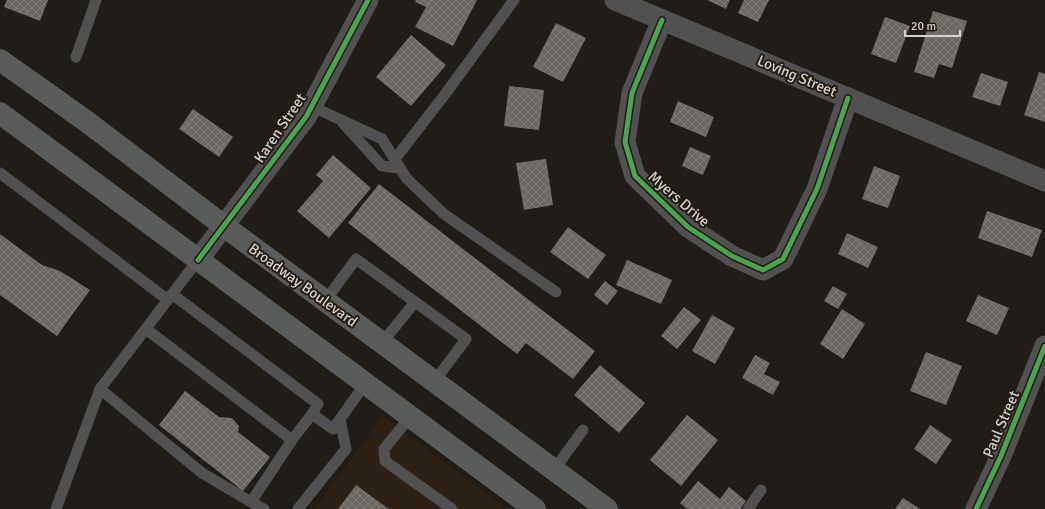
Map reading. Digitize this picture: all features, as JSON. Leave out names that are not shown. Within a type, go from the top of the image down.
[{"type":"main road","name":"Broadway Boulevard","points":[[0,60],[86,122],[434,382],[607,509]]},
{"type":"main road","points":[[0,113],[535,509]]},
{"type":"street","name":"Karen Street","points":[[198,260],[306,117],[368,0]]},
{"type":"street","name":"Loving Street","points":[[615,0],[1045,181]]},
{"type":"street","name":"Myers Drive","points":[[662,20],[632,93],[625,142],[635,176],[688,227],[732,256],[763,270],[783,259],[817,189],[848,98]]},
{"type":"street","name":"Paul Street","points":[[976,509],[1001,456],[1045,346]]},
{"type":"lane","points":[[76,57],[96,0]]},
{"type":"lane","points":[[340,120],[382,166],[397,163],[514,0]]},
{"type":"lane","points":[[311,106],[382,139],[407,179],[444,214],[556,292]]},
{"type":"lane","points":[[0,173],[318,404],[251,502]]},
{"type":"lane","points":[[325,301],[356,259],[466,339],[434,382]]},
{"type":"lane","points":[[56,509],[100,389],[198,260]]},
{"type":"lane","points":[[382,343],[416,302]]},
{"type":"lane","points":[[146,329],[292,440]]},
{"type":"lane","points":[[312,414],[333,429],[365,384]]},
{"type":"lane","points":[[100,389],[202,473],[264,509]]},
{"type":"lane","points":[[410,417],[384,449],[385,461],[452,509]]},
{"type":"lane","points":[[298,509],[346,449],[340,419]]},
{"type":"lane","points":[[554,470],[583,430]]},
{"type":"lane","points":[[748,509],[761,490]]},
{"type":"shaded area","points":[[383,416],[507,509],[314,509]]},
{"type":"building","points":[[7,0],[48,0],[40,21],[4,7]]},
{"type":"building","points":[[416,0],[477,0],[453,46],[415,27],[426,7],[415,2]]},
{"type":"building","points":[[707,0],[730,0],[726,9]]},
{"type":"building","points":[[744,0],[769,0],[758,22],[738,13]]},
{"type":"building","points":[[933,11],[967,21],[952,68],[939,64],[934,78],[914,72]]},
{"type":"building","points":[[885,17],[910,26],[896,63],[871,54]]},
{"type":"building","points":[[556,23],[586,38],[563,82],[533,67]]},
{"type":"building","points":[[411,35],[446,65],[411,106],[376,77]]},
{"type":"building","points":[[1039,72],[1045,74],[1045,122],[1024,115]]},
{"type":"building","points":[[981,73],[1008,82],[1000,106],[972,97]]},
{"type":"building","points":[[509,86],[544,90],[539,130],[504,126]]},
{"type":"building","points":[[678,101],[714,117],[706,137],[670,122]]},
{"type":"building","points":[[193,109],[233,137],[219,157],[179,129]]},
{"type":"building","points":[[690,147],[711,156],[703,175],[682,166]]},
{"type":"building","points":[[333,155],[371,188],[329,238],[297,211],[323,181],[316,175]]},
{"type":"building","points":[[546,159],[553,205],[524,210],[516,163]]},
{"type":"building","points":[[874,166],[900,176],[888,208],[862,199]]},
{"type":"building","points":[[379,184],[595,351],[573,379],[526,343],[517,354],[348,223]]},
{"type":"building","points":[[987,211],[1042,230],[1032,257],[978,238]]},
{"type":"building","points":[[568,227],[606,255],[588,279],[550,252]]},
{"type":"building","points":[[847,233],[878,247],[868,268],[838,254]]},
{"type":"building","points":[[0,234],[42,265],[60,271],[90,290],[57,336],[0,295]]},
{"type":"building","points":[[627,260],[672,280],[661,304],[616,285]]},
{"type":"building","points":[[605,281],[618,291],[607,305],[594,295]]},
{"type":"building","points":[[833,286],[847,294],[838,309],[824,301]]},
{"type":"building","points":[[978,295],[1009,308],[997,335],[966,321]]},
{"type":"building","points":[[684,307],[701,320],[677,349],[661,336]]},
{"type":"building","points":[[842,309],[865,324],[843,359],[820,344]]},
{"type":"building","points":[[712,315],[735,328],[715,364],[692,351]]},
{"type":"building","points":[[926,352],[962,366],[946,405],[910,391]]},
{"type":"building","points":[[755,355],[770,363],[764,374],[780,382],[773,395],[742,378]]},
{"type":"building","points":[[600,365],[645,403],[619,433],[574,395]]},
{"type":"building","points":[[185,391],[219,417],[232,418],[239,426],[238,432],[270,457],[243,491],[159,425]]},
{"type":"building","points":[[687,415],[718,440],[681,486],[650,460]]},
{"type":"building","points":[[930,425],[952,440],[936,464],[914,449]]},
{"type":"building","points":[[698,481],[720,499],[729,487],[746,501],[740,509],[687,509],[680,503]]},
{"type":"building","points":[[356,485],[389,509],[338,509]]},
{"type":"building","points":[[903,498],[920,509],[895,509]]},
{"type":"cycle path","points":[[198,260],[306,117],[368,0]]},
{"type":"cycle path","points":[[662,20],[632,93],[625,142],[635,176],[688,227],[732,256],[763,270],[783,259],[817,189],[848,98]]},
{"type":"cycle path","points":[[976,509],[1001,456],[1045,346]]}]
